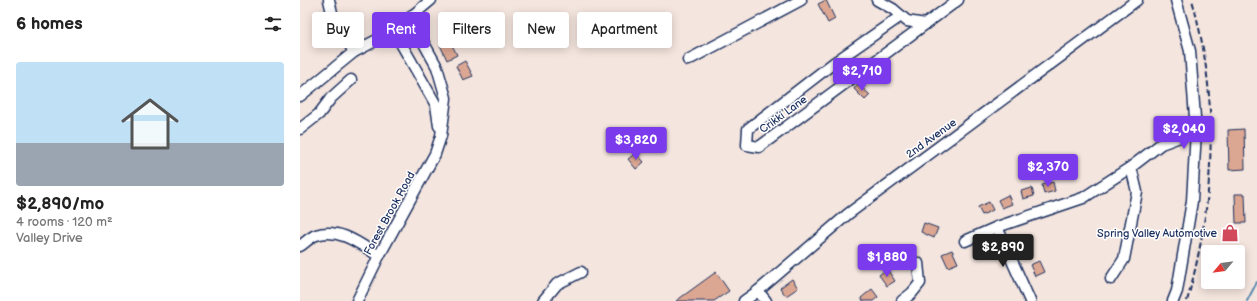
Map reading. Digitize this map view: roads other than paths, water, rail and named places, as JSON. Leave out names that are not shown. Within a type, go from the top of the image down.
[{"type":"street","points":[[329,0],[334,18],[354,52]]},
{"type":"street","points":[[416,12],[431,0]]},
{"type":"street","points":[[688,60],[801,0]]},
{"type":"street","points":[[877,0],[893,9],[907,20],[925,24]]},
{"type":"street","name":"Crikki Lane","points":[[901,16],[835,62],[748,130],[747,145],[759,147],[958,0]]},
{"type":"street","name":"2nd Avenue","points":[[744,301],[758,291],[848,214],[1137,0]]},
{"type":"street","points":[[1173,301],[1177,291],[1192,201],[1196,131],[1190,51],[1176,0]]},
{"type":"street","points":[[300,96],[354,52],[372,43]]},
{"type":"street","name":"Forest Brook Road","points":[[404,48],[436,105],[441,136]]},
{"type":"street","name":"Forest Brook Road","points":[[357,301],[379,256],[436,154],[441,136],[446,98],[437,67],[427,48]]},
{"type":"street","points":[[300,114],[303,126],[319,114],[331,98],[351,80]]},
{"type":"street","points":[[964,241],[997,226],[1083,198],[1131,167],[1161,144],[1196,131]]},
{"type":"street","points":[[1111,279],[1124,259],[1137,192],[1131,167]]},
{"type":"street","points":[[997,226],[1030,301]]},
{"type":"street","points":[[300,246],[315,235],[333,232],[352,239],[379,256]]},
{"type":"street","points":[[902,301],[912,293],[920,283],[918,263]]},
{"type":"street","points":[[543,301],[557,284],[581,272]]},
{"type":"street","points":[[758,291],[766,301]]},
{"type":"waterway","points":[[1247,301],[1257,282]]},
{"type":"railway","points":[[1187,301],[1204,226],[1210,151],[1210,113],[1207,75],[1201,38],[1192,0]]},
{"type":"place","name":"Spring Valley Automotive","points":[[1230,233]]}]
